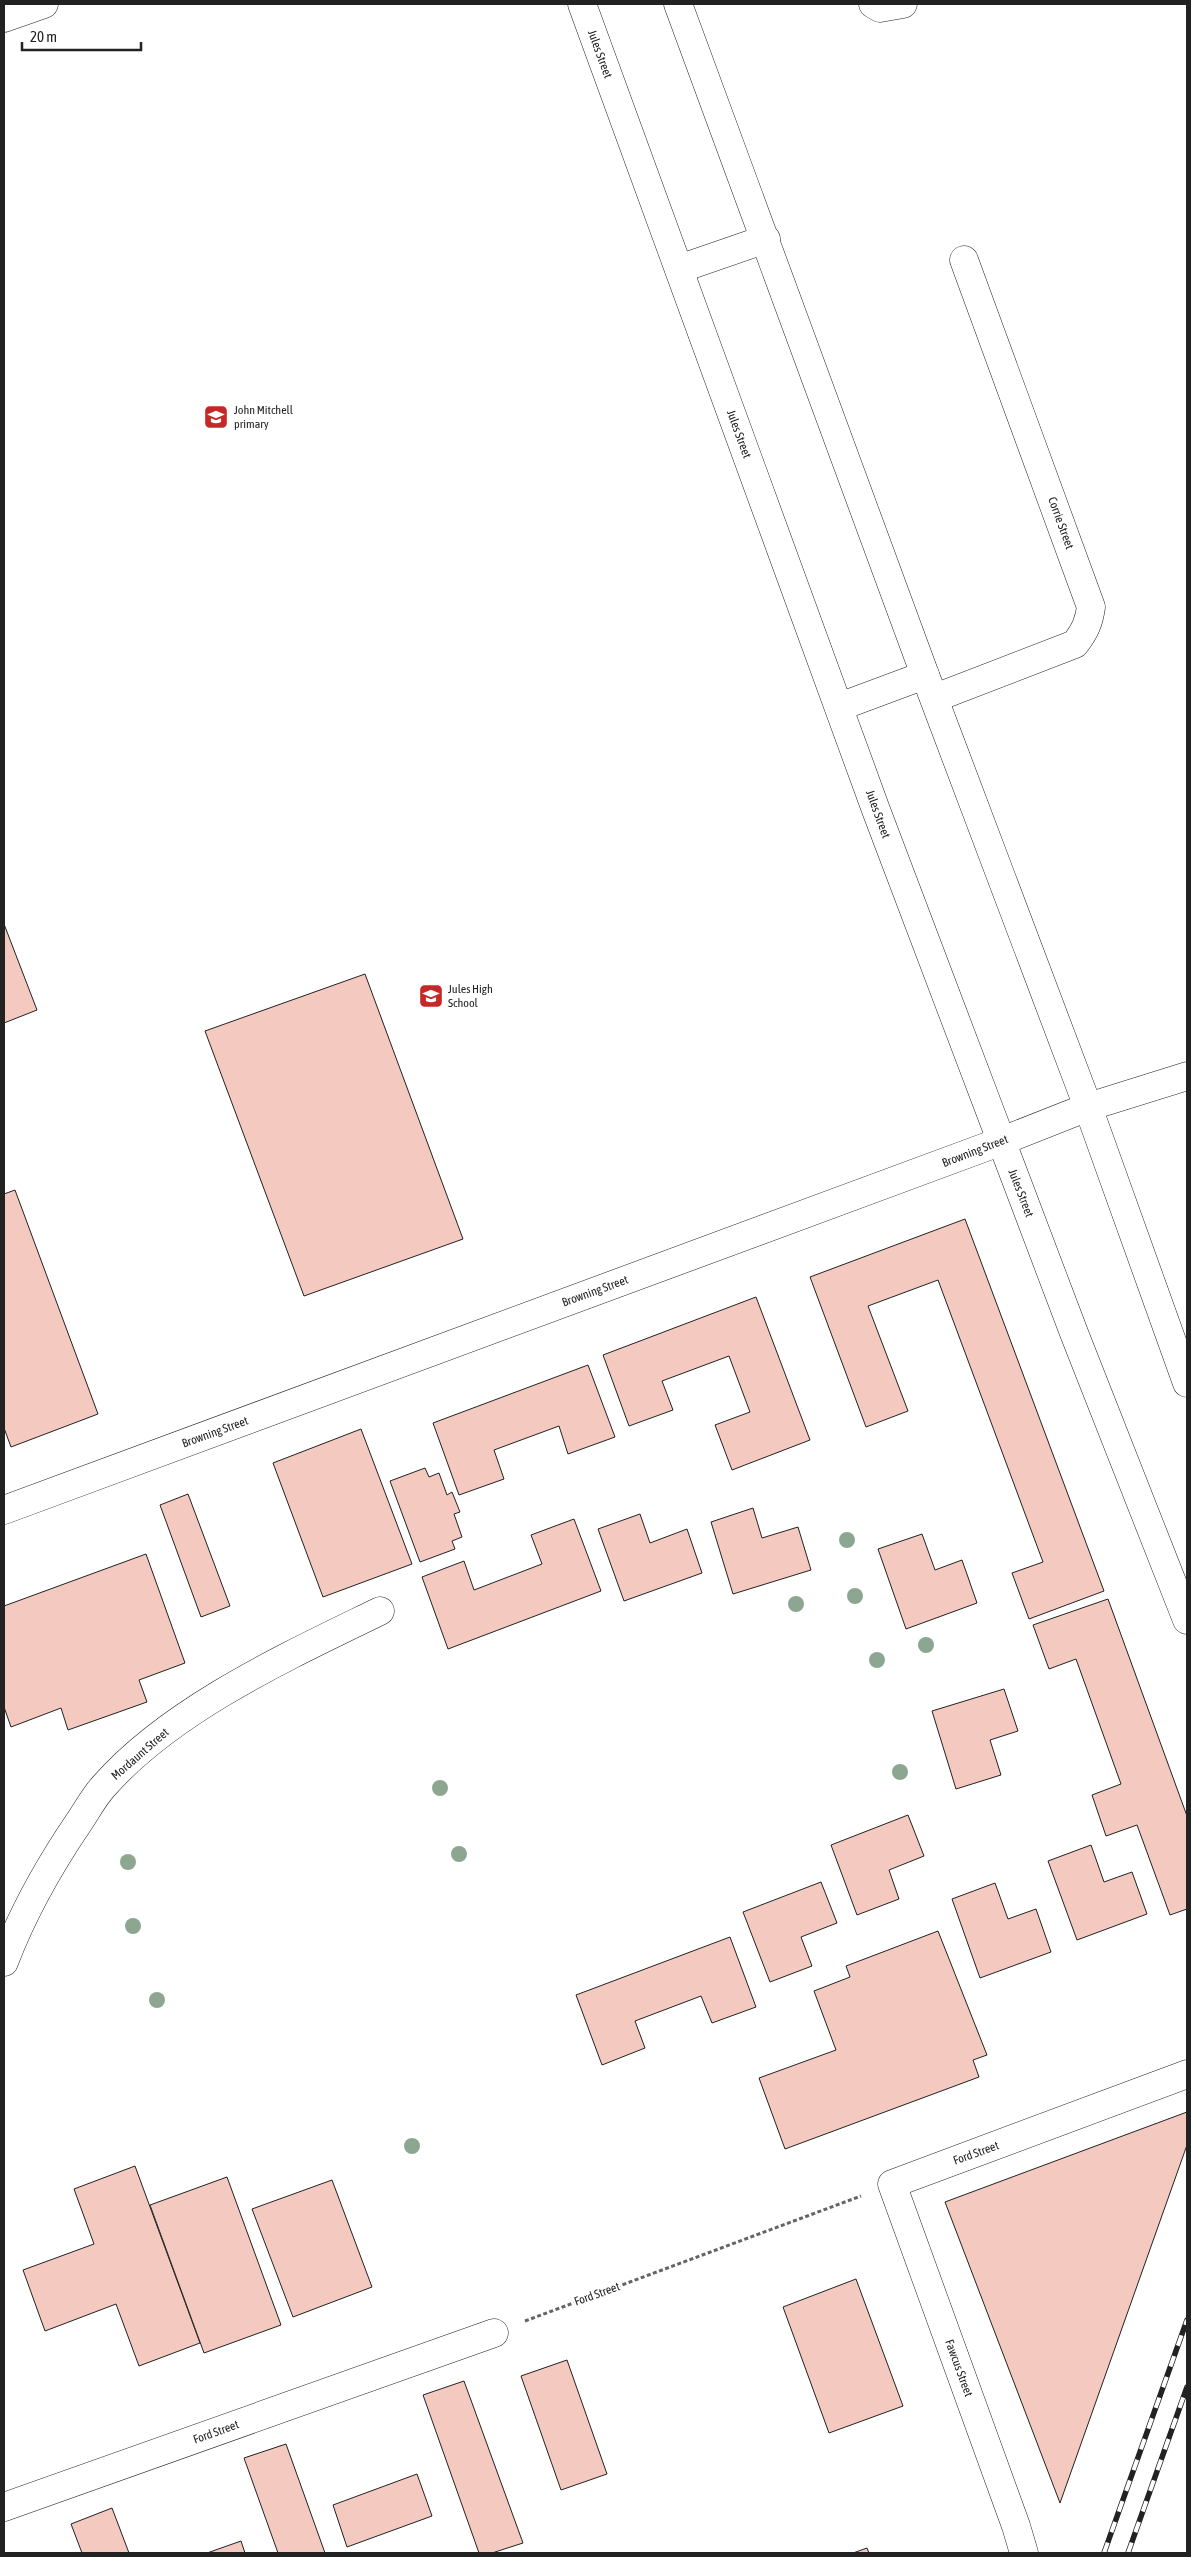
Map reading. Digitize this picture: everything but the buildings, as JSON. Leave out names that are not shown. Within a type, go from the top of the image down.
[{"type":"street","points":[[4,18],[44,4]]},
{"type":"street","name":"Jules Street","points":[[582,4],[839,706],[1074,1334],[1178,1571],[1187,1620]]},
{"type":"street","points":[[678,4],[766,238],[930,687],[1088,1107],[1187,1383]]},
{"type":"street","points":[[873,4],[880,8],[903,4]]},
{"type":"street","points":[[680,269],[766,238]]},
{"type":"street","name":"Corrie Street","points":[[839,706],[930,687],[1075,644],[1089,621],[1091,606],[964,260]]},
{"type":"street","name":"Browning Street","points":[[4,1510],[1002,1141],[1088,1107],[1187,1076]]},
{"type":"street","name":"Mordaunt Street","points":[[4,1962],[14,1936],[53,1860],[102,1788],[124,1767],[160,1734],[234,1687],[311,1644],[380,1612]]},
{"type":"street","name":"Ford Street","points":[[892,2184],[1187,2074]]},
{"type":"street","name":"Fawcus Street","points":[[892,2184],[1016,2526],[1024,2553]]},
{"type":"street","name":"Ford Street","points":[[4,2507],[494,2333]]},
{"type":"path","name":"Ford Street","points":[[494,2333],[892,2184]]},
{"type":"railway","points":[[1104,2553],[1187,2320]]},
{"type":"railway","points":[[1128,2553],[1187,2387]]},
{"type":"place","name":"John Mitchell primary","points":[[216,417]]},
{"type":"place","name":"Jules High School","points":[[431,996]]}]
